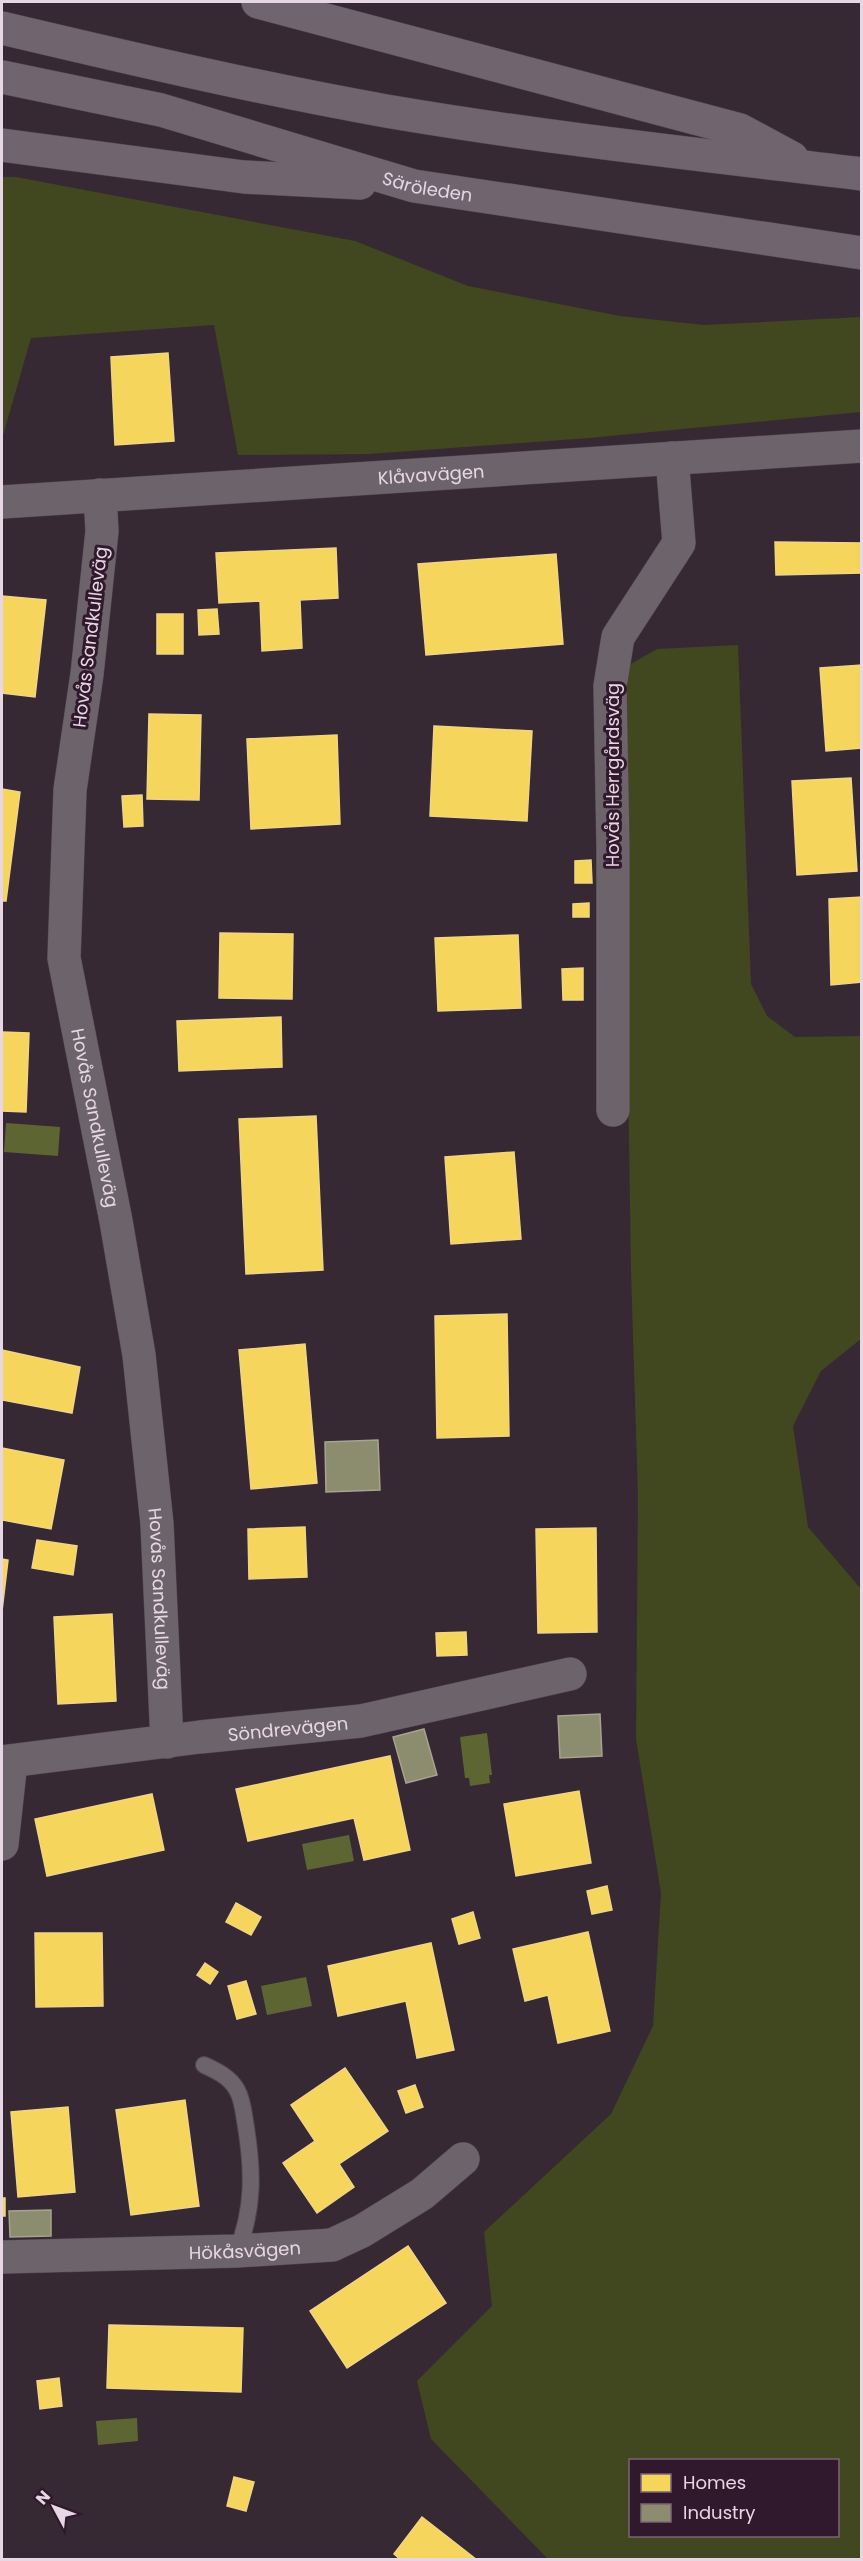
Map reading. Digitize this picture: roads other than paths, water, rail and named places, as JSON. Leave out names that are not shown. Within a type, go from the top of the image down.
[{"type":"main road","points":[[258,2],[740,130],[810,168]]},
{"type":"main road","points":[[2,28],[181,69],[386,111],[539,134],[861,174]]},
{"type":"main road","name":"Säröleden","points":[[2,77],[161,111],[414,186],[861,253]]},
{"type":"main road","points":[[2,145],[244,177],[414,186]]},
{"type":"street","name":"Klåvavägen","points":[[2,502],[861,446]]},
{"type":"street","name":"Hovås Herrgårdsväg","points":[[613,1110],[613,847],[610,686],[618,637],[679,543],[672,458]]},
{"type":"street","name":"Hovås Sandkulleväg","points":[[100,495],[102,540],[87,674],[70,790],[64,958],[116,1221],[139,1354],[157,1524],[167,1742]]},
{"type":"street","name":"Söndrevägen","points":[[6,1762],[361,1721],[570,1674]]},
{"type":"street","points":[[2,1844],[6,1762]]},
{"type":"street","name":"Hökåsvägen","points":[[2,2257],[237,2251],[332,2245],[362,2231],[422,2194],[463,2159]]},
{"type":"lane","points":[[204,2065],[223,2074],[238,2091],[252,2163],[252,2194],[247,2227],[237,2251]]}]
